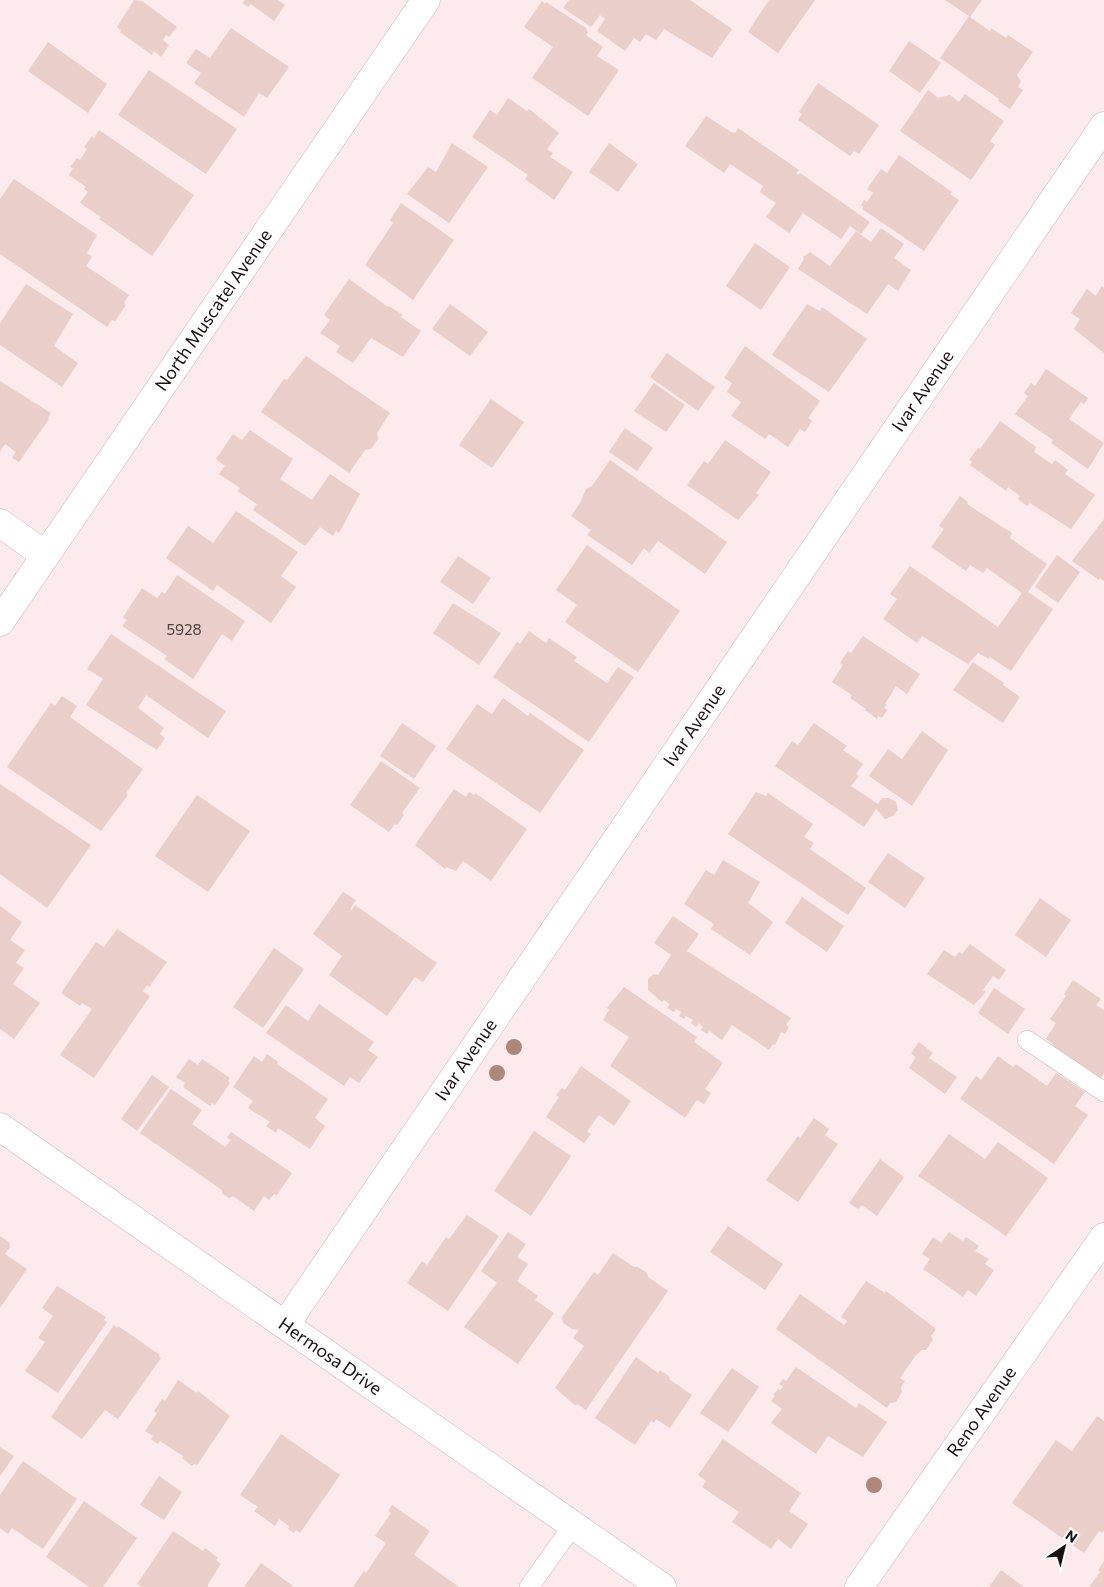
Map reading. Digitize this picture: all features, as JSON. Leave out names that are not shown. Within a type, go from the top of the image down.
[{"type":"street","name":"North Muscatel Avenue","points":[[0,622],[426,0]]},
{"type":"street","name":"Ivar Avenue","points":[[285,1325],[1104,126]]},
{"type":"street","points":[[0,523],[45,555]]},
{"type":"street","name":"Hermosa Drive","points":[[0,1127],[574,1524],[662,1587]]},
{"type":"street","name":"Reno Avenue","points":[[859,1587],[1104,1237]]},
{"type":"lane","points":[[1027,1040],[1104,1092]]},
{"type":"lane","points":[[528,1587],[574,1524]]},
{"type":"building","points":[[134,0],[142,1],[177,27],[169,37],[166,35],[163,40],[169,45],[161,57],[154,51],[152,55],[120,32],[121,30],[117,27]]},
{"type":"building","points":[[245,0],[278,0],[285,5],[274,21],[251,4],[248,7],[242,3]]},
{"type":"building","points":[[569,0],[690,0],[732,29],[712,58],[664,29],[656,40],[646,34],[640,42],[634,38],[625,51],[597,31],[605,19],[600,15],[591,27],[563,8]]},
{"type":"building","points":[[769,0],[815,0],[778,53],[748,32]]},
{"type":"building","points":[[945,0],[982,0],[970,17],[990,31],[991,28],[1006,38],[1008,35],[1033,52],[1017,75],[1021,81],[1018,87],[1023,90],[1010,109],[998,101],[999,99],[940,58],[969,16]]},
{"type":"building","points":[[542,1],[586,28],[588,32],[586,35],[603,47],[597,56],[619,70],[588,116],[532,78],[553,47],[524,27]]},
{"type":"building","points":[[231,28],[289,67],[267,98],[259,93],[244,117],[194,83],[201,73],[186,63],[196,49],[210,58]]},
{"type":"building","points":[[909,41],[941,63],[920,93],[889,71]]},
{"type":"building","points":[[48,42],[107,84],[88,113],[28,71]]},
{"type":"building","points":[[149,70],[237,129],[206,174],[118,115]]},
{"type":"building","points":[[818,83],[879,125],[859,154],[854,151],[850,156],[798,120],[802,114],[799,112]]},
{"type":"building","points":[[928,90],[938,98],[950,95],[959,102],[965,94],[1004,121],[990,141],[995,145],[971,180],[900,131]]},
{"type":"building","points":[[508,98],[527,111],[529,109],[559,133],[547,149],[553,153],[550,157],[573,172],[554,200],[525,179],[528,175],[472,137],[490,110],[497,115]]},
{"type":"building","points":[[706,116],[731,132],[735,133],[738,128],[799,170],[796,173],[799,175],[800,173],[870,222],[861,234],[850,226],[841,239],[803,213],[789,233],[766,217],[776,203],[760,192],[763,186],[730,164],[724,173],[685,146]]},
{"type":"building","points":[[99,130],[194,195],[152,256],[99,219],[101,217],[80,203],[88,192],[84,189],[86,187],[69,175],[73,168],[70,167],[77,158],[80,160],[87,149],[84,147],[92,136],[94,138]]},
{"type":"building","points":[[452,143],[488,167],[449,223],[407,194],[428,167],[436,172]]},
{"type":"building","points":[[609,143],[638,164],[618,192],[589,172]]},
{"type":"building","points":[[899,155],[952,192],[950,194],[959,200],[924,251],[862,209],[864,207],[861,205],[864,200],[867,202],[873,193],[867,189],[881,169],[887,173]]},
{"type":"building","points":[[14,179],[97,235],[87,253],[92,257],[86,266],[129,295],[124,303],[126,305],[115,321],[112,320],[107,327],[0,254],[0,199]]},
{"type":"building","points":[[401,203],[454,240],[413,300],[365,265],[393,223],[390,220]]},
{"type":"building","points":[[881,228],[904,244],[894,258],[911,270],[898,291],[888,284],[867,314],[798,269],[804,259],[803,257],[810,252],[830,266],[856,231],[871,242]]},
{"type":"building","points":[[755,243],[790,267],[761,310],[726,286]]},
{"type":"building","points":[[349,279],[388,307],[403,315],[401,317],[421,331],[403,357],[371,338],[353,363],[336,352],[340,346],[320,333],[330,320],[324,315]]},
{"type":"building","points":[[26,284],[73,314],[54,346],[78,363],[62,387],[0,345],[0,323]]},
{"type":"building","points":[[1102,286],[1104,288],[1104,353],[1074,329],[1080,319],[1071,313],[1087,289],[1096,296]]},
{"type":"building","points":[[450,304],[488,332],[470,356],[432,329]]},
{"type":"building","points":[[807,304],[820,311],[822,307],[867,339],[829,392],[772,355]]},
{"type":"building","points":[[745,346],[820,401],[808,418],[812,421],[805,432],[800,429],[788,447],[769,434],[765,439],[731,416],[741,402],[727,392],[732,383],[724,378]]},
{"type":"building","points":[[667,353],[715,387],[698,411],[650,377]]},
{"type":"building","points":[[306,356],[390,413],[377,433],[378,439],[371,449],[365,450],[349,473],[261,412],[284,379],[287,380]]},
{"type":"building","points":[[1046,369],[1088,398],[1084,404],[1081,402],[1069,419],[1104,443],[1088,469],[1051,443],[1053,440],[1015,414],[1028,396],[1024,393],[1031,383],[1035,386]]},
{"type":"building","points":[[0,381],[51,413],[49,419],[19,462],[12,458],[16,452],[5,444],[0,452]]},
{"type":"building","points":[[654,383],[685,405],[666,432],[634,411]]},
{"type":"building","points":[[491,399],[524,422],[492,468],[459,445]]},
{"type":"building","points":[[1000,421],[1036,447],[1034,452],[1052,464],[1055,460],[1068,470],[1065,474],[1095,495],[1071,529],[1030,503],[1027,506],[1018,499],[1020,496],[1008,487],[1006,491],[970,465],[972,462],[969,460],[978,448],[980,449]]},
{"type":"building","points":[[625,428],[653,448],[637,471],[609,452]]},
{"type":"building","points":[[250,430],[293,459],[280,479],[312,500],[330,474],[360,494],[339,533],[336,531],[333,536],[320,527],[305,546],[253,510],[257,504],[237,491],[240,488],[219,474],[225,466],[216,459],[233,434],[242,440]]},
{"type":"building","points":[[725,440],[771,472],[756,493],[759,495],[738,520],[687,485],[704,461],[708,464]]},
{"type":"building","points":[[610,460],[727,542],[705,574],[658,541],[649,553],[644,548],[632,565],[587,535],[591,530],[571,516],[580,503],[586,489],[592,486]]},
{"type":"building","points":[[960,496],[968,502],[967,504],[1012,533],[1010,538],[1047,564],[1028,592],[1053,609],[1011,671],[990,657],[989,659],[978,653],[968,664],[922,636],[917,643],[883,619],[897,599],[890,594],[910,566],[998,627],[1022,593],[987,568],[983,573],[970,565],[966,571],[931,547],[944,529],[939,526]]},
{"type":"building","points":[[236,511],[298,552],[281,576],[296,587],[271,623],[217,585],[213,591],[166,558],[188,526],[213,543]]},
{"type":"building","points":[[1104,519],[1104,581],[1100,578],[1099,580],[1072,561]]},
{"type":"building","points":[[587,545],[680,611],[638,672],[565,622],[577,605],[556,590]]},
{"type":"building","points":[[1057,555],[1080,572],[1058,603],[1035,587]]},
{"type":"building","points":[[458,556],[491,578],[473,604],[440,582]]},
{"type":"building","points":[[177,575],[245,621],[232,641],[222,634],[193,679],[164,659],[167,656],[122,626],[127,620],[123,617],[142,588],[157,598],[162,592],[165,594]]},
{"type":"building","points":[[453,603],[501,633],[479,665],[433,633]]},
{"type":"building","points":[[529,631],[546,643],[549,638],[577,657],[574,661],[607,683],[618,667],[634,677],[589,742],[493,677],[517,642],[520,644]]},
{"type":"building","points":[[111,634],[226,711],[208,738],[146,695],[138,708],[164,728],[160,734],[165,738],[157,750],[86,705],[103,679],[87,669]]},
{"type":"building","points":[[863,636],[920,674],[907,694],[896,686],[885,704],[887,704],[884,708],[887,710],[882,718],[878,716],[877,719],[850,698],[852,695],[832,682],[843,665],[840,663],[848,651],[851,653]]},
{"type":"building","points":[[973,662],[1004,683],[1003,685],[1020,697],[1003,723],[953,690]]},
{"type":"building","points":[[62,696],[77,706],[70,717],[143,769],[126,793],[128,795],[101,831],[7,767],[51,703],[55,706]]},
{"type":"building","points":[[503,698],[528,716],[530,713],[584,750],[540,813],[446,749],[477,704],[492,714]]},
{"type":"building","points":[[402,723],[436,746],[414,779],[380,756]]},
{"type":"building","points":[[814,723],[847,746],[843,750],[863,764],[856,774],[859,776],[851,786],[878,804],[882,798],[889,798],[896,802],[898,810],[893,816],[885,819],[876,809],[864,827],[775,766],[792,741],[798,745]]},
{"type":"building","points":[[922,731],[948,750],[912,806],[869,776],[888,749],[902,759]]},
{"type":"building","points":[[381,761],[420,788],[402,813],[404,815],[397,825],[395,824],[389,832],[350,805]]},
{"type":"building","points":[[0,784],[91,845],[47,908],[0,874]]},
{"type":"building","points":[[454,789],[466,797],[469,792],[474,795],[475,793],[527,829],[491,881],[463,861],[456,871],[446,867],[445,869],[415,845]]},
{"type":"building","points":[[756,792],[766,796],[768,793],[813,824],[804,837],[814,843],[810,849],[866,888],[848,915],[728,834]]},
{"type":"building","points":[[197,795],[250,831],[208,892],[155,856]]},
{"type":"building","points":[[888,853],[925,878],[905,908],[868,882]]},
{"type":"building","points":[[723,860],[760,882],[748,903],[773,922],[750,955],[711,929],[714,924],[684,904],[706,870],[714,875]]},
{"type":"building","points":[[343,892],[356,900],[350,909],[352,910],[355,905],[437,963],[423,982],[415,977],[387,1016],[329,975],[342,956],[313,934]]},
{"type":"building","points":[[802,897],[844,926],[827,952],[785,923]]},
{"type":"building","points":[[1040,898],[1071,920],[1046,957],[1015,935]]},
{"type":"building","points":[[0,906],[22,922],[10,940],[25,950],[16,963],[24,968],[13,984],[40,1003],[14,1039],[0,1029]]},
{"type":"building","points":[[673,916],[699,934],[687,951],[791,1018],[786,1025],[789,1027],[785,1034],[781,1032],[775,1045],[773,1044],[769,1050],[732,1025],[722,1040],[709,1031],[707,1034],[701,1030],[703,1027],[699,1023],[696,1027],[691,1023],[693,1020],[686,1016],[684,1019],[679,1016],[681,1012],[676,1009],[674,1012],[667,1008],[670,1004],[664,1000],[662,1002],[648,990],[648,979],[654,974],[658,975],[671,955],[654,943]]},
{"type":"building","points":[[117,929],[167,962],[149,987],[147,985],[143,991],[150,996],[94,1078],[60,1055],[92,1009],[82,1003],[80,1006],[61,993],[96,942],[104,947]]},
{"type":"building","points":[[970,944],[1006,970],[999,980],[993,976],[983,990],[986,992],[974,1005],[927,974],[944,950],[955,957],[959,952],[962,954]]},
{"type":"building","points":[[274,948],[304,969],[263,1028],[233,1007]]},
{"type":"building","points":[[1073,980],[1101,999],[1096,1005],[1104,1010],[1104,1073],[1100,1079],[1051,1047],[1053,1044],[1046,1039],[1056,1023],[1050,1019],[1066,996],[1064,994]]},
{"type":"building","points":[[624,987],[697,1037],[694,1042],[723,1063],[705,1089],[711,1093],[704,1104],[697,1100],[685,1118],[610,1066],[629,1037],[603,1020],[609,1010],[607,1008]]},
{"type":"building","points":[[994,988],[1025,1009],[1008,1034],[978,1013]]},
{"type":"building","points":[[319,1004],[374,1042],[368,1050],[378,1057],[359,1083],[350,1077],[344,1086],[266,1033],[286,1005],[308,1021]]},
{"type":"building","points":[[919,1042],[933,1053],[929,1058],[957,1077],[945,1094],[909,1068],[916,1057],[911,1053]]},
{"type":"building","points":[[267,1054],[278,1062],[277,1064],[328,1099],[315,1118],[325,1126],[310,1149],[278,1128],[276,1133],[266,1126],[270,1122],[248,1108],[253,1101],[233,1087],[254,1056],[262,1062]]},
{"type":"building","points":[[998,1056],[1013,1067],[1016,1064],[1047,1086],[1056,1073],[1085,1092],[1075,1106],[1088,1115],[1054,1164],[960,1099],[976,1076],[981,1080]]},
{"type":"building","points":[[189,1059],[198,1065],[202,1059],[230,1078],[228,1081],[230,1083],[215,1105],[212,1103],[210,1106],[183,1087],[185,1083],[176,1077]]},
{"type":"building","points":[[581,1066],[631,1101],[614,1126],[599,1115],[587,1131],[591,1134],[584,1143],[546,1117],[559,1097],[556,1095],[562,1088],[565,1090]]},
{"type":"building","points":[[152,1075],[169,1087],[137,1131],[121,1119]]},
{"type":"building","points":[[171,1089],[202,1110],[192,1124],[225,1147],[231,1140],[227,1138],[231,1132],[292,1173],[277,1195],[274,1194],[269,1200],[264,1196],[254,1211],[233,1196],[229,1198],[222,1193],[222,1190],[140,1133]]},
{"type":"building","points":[[814,1118],[829,1129],[825,1135],[838,1144],[798,1202],[766,1180],[798,1136],[800,1138]]},
{"type":"building","points":[[534,1131],[571,1156],[531,1216],[494,1191]]},
{"type":"building","points":[[949,1134],[985,1159],[998,1142],[1048,1178],[1006,1236],[918,1176]]},
{"type":"building","points":[[880,1159],[904,1177],[877,1216],[862,1205],[858,1209],[849,1203]]},
{"type":"building","points":[[467,1215],[499,1236],[448,1311],[407,1283],[422,1261],[427,1265],[446,1237],[449,1239]]},
{"type":"building","points":[[728,1226],[783,1264],[765,1290],[710,1252]]},
{"type":"building","points":[[508,1232],[526,1244],[517,1257],[528,1264],[517,1281],[538,1296],[535,1300],[554,1313],[518,1364],[464,1327],[497,1283],[481,1271]]},
{"type":"building","points":[[949,1232],[963,1241],[966,1237],[979,1246],[975,1251],[989,1259],[985,1264],[994,1270],[976,1296],[968,1290],[963,1297],[923,1269],[930,1259],[922,1254],[933,1237],[941,1243]]},
{"type":"building","points":[[0,1236],[9,1242],[10,1247],[5,1254],[27,1269],[0,1308]]},
{"type":"building","points":[[613,1253],[647,1273],[648,1277],[668,1291],[586,1410],[577,1404],[576,1406],[555,1388],[584,1346],[573,1338],[579,1330],[572,1329],[563,1323],[562,1317],[594,1272],[598,1275]]},
{"type":"building","points":[[866,1281],[885,1293],[886,1291],[936,1329],[931,1336],[933,1340],[926,1350],[922,1350],[916,1355],[900,1378],[905,1381],[901,1387],[902,1392],[896,1402],[890,1403],[887,1408],[776,1329],[800,1294],[844,1325],[847,1321],[841,1317]]},
{"type":"building","points":[[57,1286],[106,1317],[104,1320],[107,1322],[58,1393],[25,1371],[45,1342],[38,1338],[53,1316],[42,1308]]},
{"type":"building","points":[[114,1325],[160,1355],[159,1357],[161,1358],[118,1419],[105,1410],[82,1439],[51,1417]]},
{"type":"building","points":[[636,1357],[658,1373],[660,1370],[670,1377],[669,1379],[692,1395],[670,1428],[656,1419],[654,1423],[651,1421],[635,1445],[595,1418]]},
{"type":"building","points":[[796,1367],[856,1408],[859,1403],[887,1422],[863,1457],[828,1436],[816,1454],[771,1423],[782,1409],[771,1401],[775,1396],[773,1395],[778,1389],[780,1390],[783,1387],[779,1384],[783,1379],[786,1381]]},
{"type":"building","points":[[732,1368],[759,1387],[728,1432],[700,1413]]},
{"type":"building","points":[[178,1380],[197,1393],[198,1391],[230,1416],[197,1465],[194,1464],[192,1466],[182,1458],[183,1456],[160,1441],[158,1444],[151,1439],[153,1436],[145,1431],[157,1413],[154,1411],[162,1399],[165,1401]]},
{"type":"building","points":[[1097,1416],[1104,1421],[1104,1530],[1102,1533],[1099,1531],[1084,1553],[1012,1503],[1056,1440],[1072,1451]]},
{"type":"building","points":[[281,1434],[340,1475],[300,1533],[296,1530],[294,1533],[288,1529],[289,1526],[279,1519],[275,1526],[254,1511],[258,1507],[240,1495]]},
{"type":"building","points":[[723,1439],[801,1493],[789,1511],[808,1524],[791,1549],[778,1539],[771,1549],[732,1522],[739,1512],[702,1487],[706,1481],[698,1475]]},
{"type":"building","points":[[0,1447],[14,1456],[0,1476]]},
{"type":"building","points":[[23,1461],[77,1499],[43,1549],[12,1528],[8,1534],[0,1528],[0,1495]]},
{"type":"building","points":[[159,1476],[182,1492],[164,1520],[140,1505]]},
{"type":"building","points":[[84,1501],[137,1538],[103,1587],[89,1587],[46,1557]]},
{"type":"building","points":[[392,1505],[430,1531],[414,1555],[459,1587],[353,1587],[364,1571],[366,1573],[386,1543],[375,1536],[391,1513],[388,1511]]},
{"type":"building","points":[[173,1531],[203,1551],[205,1548],[218,1558],[216,1560],[221,1564],[208,1587],[142,1587],[137,1584]]},
{"type":"building","points":[[1104,1561],[1104,1587],[1089,1587],[1100,1572],[1098,1570]]},
{"type":"building","points":[[261,1563],[293,1586],[244,1587]]},
{"type":"building","points":[[1001,1570],[1024,1587],[989,1587]]}]
